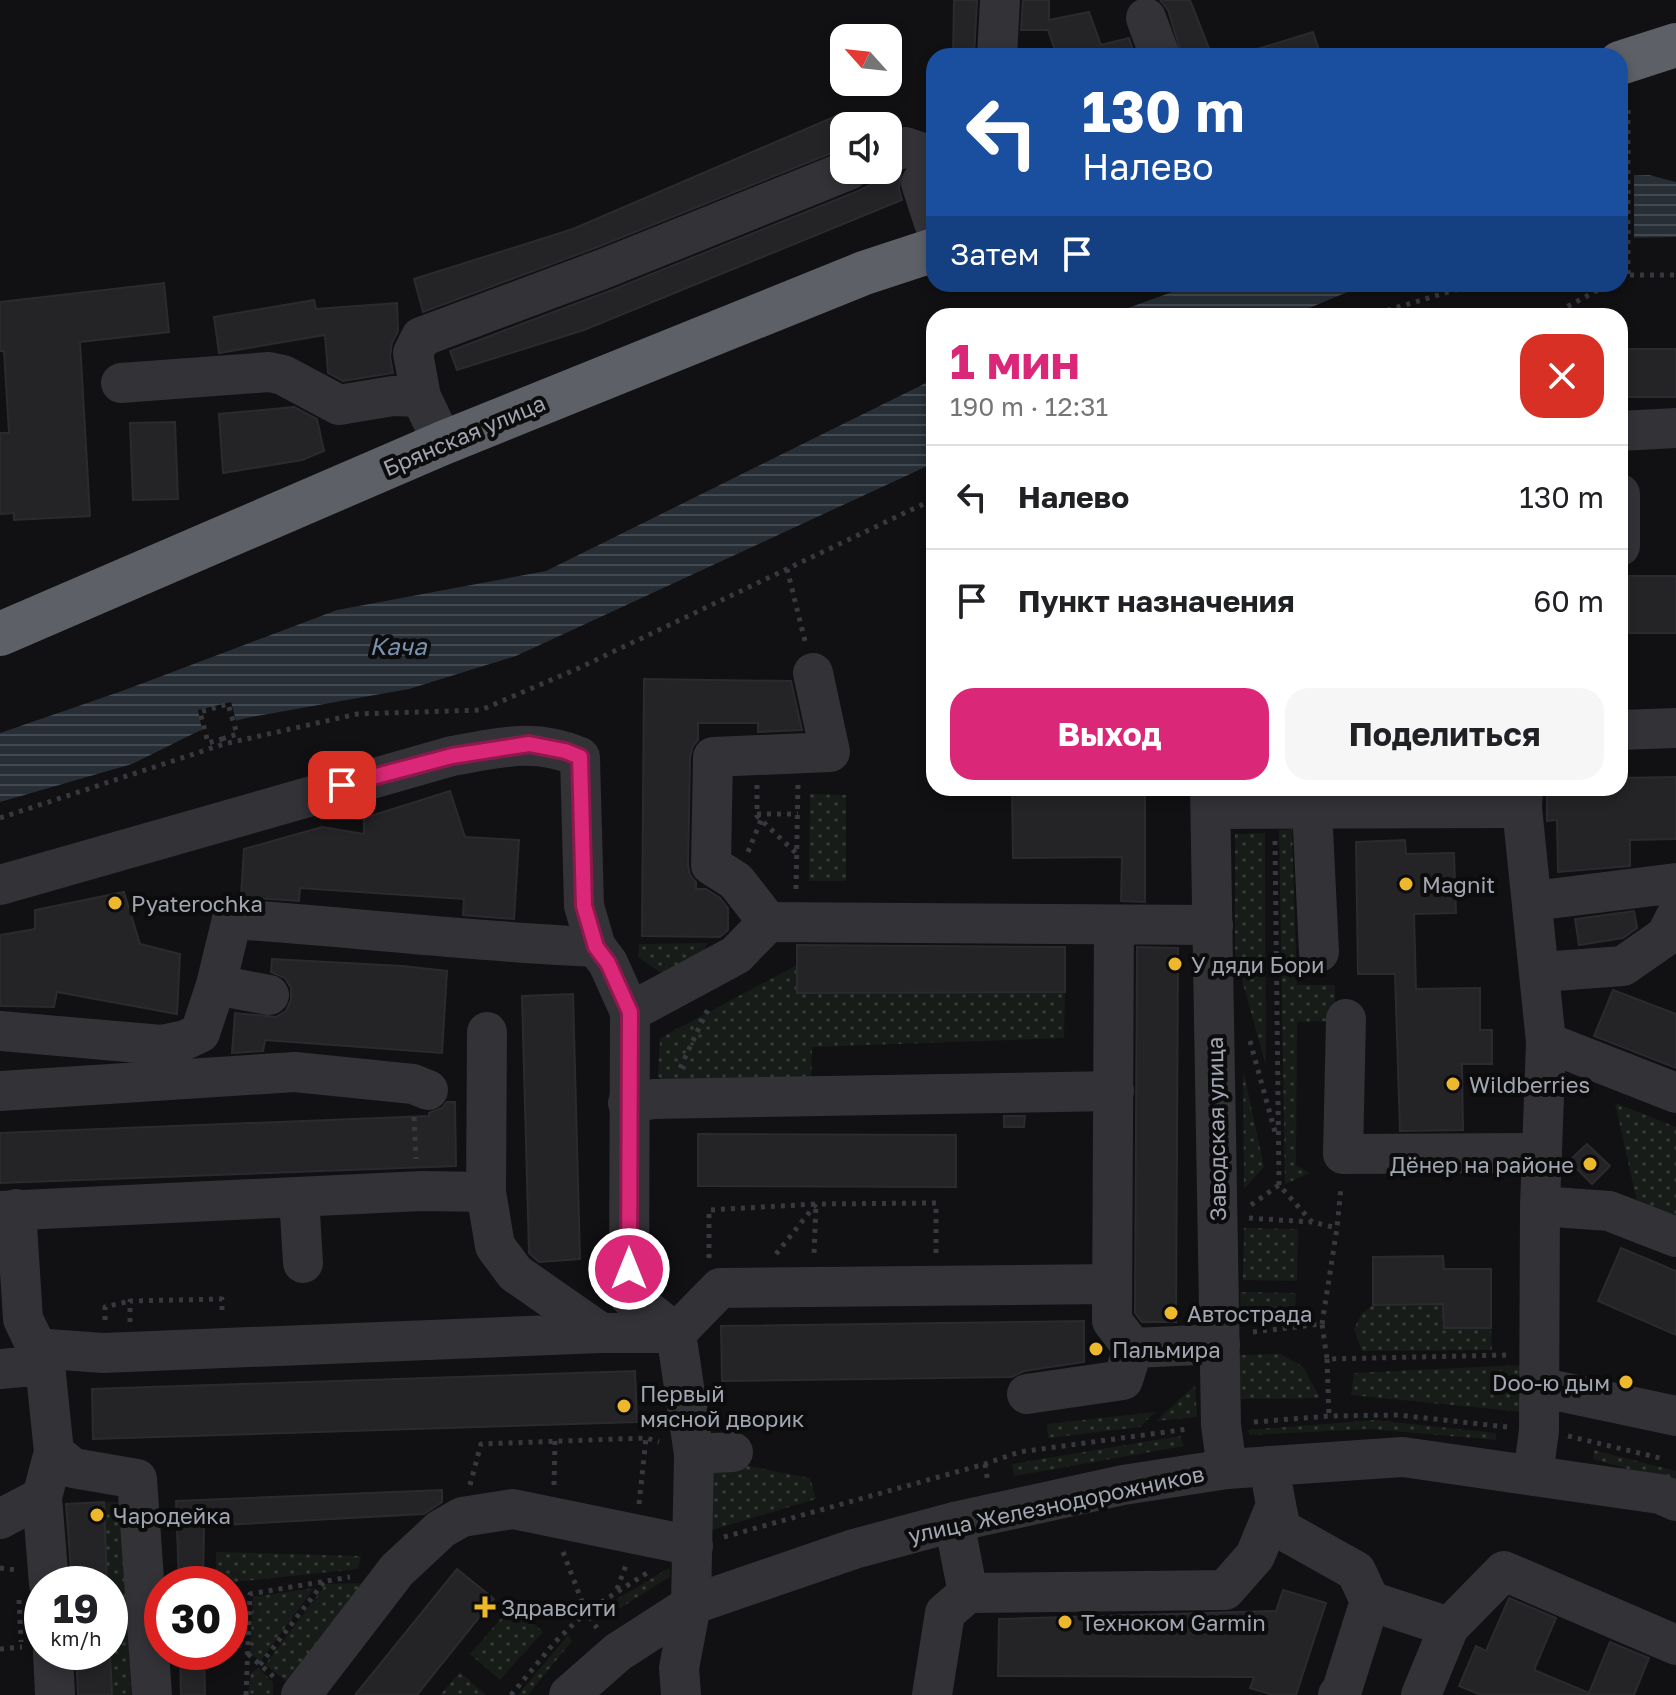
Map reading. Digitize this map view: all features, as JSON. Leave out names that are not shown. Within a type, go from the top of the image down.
[{"type":"highway","points":[[1628,60],[1676,45]]},
{"type":"highway","name":"Брянская улица","points":[[0,634],[443,443],[864,273],[926,253]]},
{"type":"street","points":[[997,48],[1000,0]]},
{"type":"street","points":[[1146,18],[1157,48]]},
{"type":"street","points":[[902,148],[905,147],[926,168]]},
{"type":"street","points":[[443,443],[421,397],[413,353],[421,337],[603,269],[830,178]]},
{"type":"street","points":[[121,383],[269,372],[283,375],[339,405],[393,396],[421,397]]},
{"type":"street","points":[[1628,431],[1676,428]]},
{"type":"street","points":[[781,922],[736,881],[711,865],[713,757],[830,752],[813,673]]},
{"type":"street","points":[[1628,730],[1676,728]]},
{"type":"street","points":[[0,885],[452,756],[529,744],[580,757],[584,906],[596,947],[608,963],[630,1012],[641,1101],[629,1296],[676,1333],[714,1453],[693,1546],[691,1605],[679,1668],[681,1695]]},
{"type":"street","points":[[1210,798],[1293,808],[1522,798],[1546,1042],[1538,1371],[1549,1432],[1533,1475]]},
{"type":"street","name":"Заводская улица","points":[[1210,798],[1220,1340],[1232,1424],[1227,1469]]},
{"type":"street","points":[[1293,808],[1319,952]]},
{"type":"street","points":[[1533,901],[1676,883]]},
{"type":"street","points":[[1541,972],[1623,966],[1666,936],[1676,916]]},
{"type":"street","points":[[0,1031],[162,1045],[200,1033],[216,985],[232,919],[513,944],[596,947]]},
{"type":"street","points":[[630,1012],[736,955],[781,922],[1213,925]]},
{"type":"street","points":[[1114,925],[1112,1321],[1133,1348]]},
{"type":"street","points":[[216,985],[269,995]]},
{"type":"street","points":[[1346,1019],[1343,1154],[1542,1153]]},
{"type":"street","points":[[487,1032],[486,1192],[495,1246],[515,1273],[601,1333]]},
{"type":"street","points":[[1546,1042],[1676,1093]]},
{"type":"street","points":[[0,1091],[295,1072],[420,1087]]},
{"type":"street","points":[[641,1101],[1114,1091]]},
{"type":"street","points":[[48,1566],[42,1497],[54,1452],[40,1357],[23,1319],[8,1210],[418,1192],[486,1192]]},
{"type":"street","points":[[299,1197],[303,1263]]},
{"type":"street","points":[[1540,1206],[1609,1211],[1676,1237]]},
{"type":"street","points":[[0,1369],[40,1357],[103,1353],[601,1333],[676,1333],[720,1288],[1112,1284]]},
{"type":"street","points":[[1133,1348],[1220,1340]]},
{"type":"street","points":[[1027,1394],[1123,1380],[1133,1348]]},
{"type":"street","points":[[1538,1371],[1676,1416]]},
{"type":"street","points":[[54,1452],[73,1468],[137,1479],[152,1695]]},
{"type":"street","name":"улица Железнодорожников","points":[[569,1695],[618,1652],[691,1605],[854,1549],[954,1522],[1123,1485],[1227,1469],[1403,1457],[1660,1494],[1676,1501]]},
{"type":"street","points":[[1269,1466],[1281,1529],[1356,1571],[1370,1601],[1338,1695]]},
{"type":"street","points":[[0,1519],[42,1497]]},
{"type":"street","points":[[932,1695],[945,1613],[968,1593],[1225,1590],[1255,1556],[1276,1505]]},
{"type":"street","points":[[301,1695],[388,1581],[441,1529],[462,1517],[513,1509],[693,1546]]},
{"type":"street","points":[[954,1522],[968,1593]]},
{"type":"street","points":[[1421,1695],[1449,1627],[1504,1571],[1676,1645]]},
{"type":"street","points":[[1370,1601],[1449,1627]]},
{"type":"street","points":[[54,1670],[55,1695]]},
{"type":"path","points":[[1628,105],[1628,274],[1676,275]]},
{"type":"path","points":[[1395,308],[1448,292]]},
{"type":"path","points":[[1565,308],[1594,292]]},
{"type":"path","points":[[0,818],[223,741],[237,734],[228,704],[200,712],[208,743],[223,741],[357,714],[481,710],[579,668],[926,503]]},
{"type":"path","points":[[787,569],[813,673]]},
{"type":"path","points":[[781,922],[797,854],[798,814],[798,778],[784,779]]},
{"type":"path","points":[[757,781],[757,814],[797,854]]},
{"type":"path","points":[[1293,808],[1279,1185],[1312,1222]]},
{"type":"path","points":[[757,814],[798,814]]},
{"type":"path","points":[[641,1101],[683,1064],[711,1003]]},
{"type":"path","points":[[418,1192],[420,1087]]},
{"type":"path","points":[[1329,1416],[1322,1324],[1337,1228],[1343,1154]]},
{"type":"path","points":[[709,1269],[709,1210],[816,1204],[936,1203],[936,1266]]},
{"type":"path","points":[[813,1268],[816,1204]]},
{"type":"path","points":[[755,1289],[764,1270],[816,1204]]},
{"type":"path","points":[[1234,1217],[1312,1222],[1337,1228]]},
{"type":"path","points":[[130,1301],[105,1307],[105,1323],[131,1328]]},
{"type":"path","points":[[1220,1340],[1322,1324]]},
{"type":"path","points":[[1327,1359],[1538,1371]]},
{"type":"path","points":[[511,1695],[555,1642],[586,1612],[617,1590],[693,1546],[1019,1452],[1232,1424],[1329,1416],[1398,1415],[1549,1432],[1667,1460]]},
{"type":"path","points":[[462,1517],[481,1444],[646,1438],[714,1453]]},
{"type":"path","points":[[555,1440],[553,1492],[543,1517],[562,1549],[586,1612],[597,1628]]},
{"type":"path","points":[[985,1464],[988,1484]]},
{"type":"path","points":[[0,1568],[17,1569],[22,1647],[0,1649]]},
{"type":"path","points":[[246,1695],[250,1594],[376,1573],[388,1581]]},
{"type":"path","points":[[260,1665],[324,1582]]},
{"type":"shaded area","points":[[810,794],[846,795],[846,881],[809,881]]},
{"type":"shaded area","points":[[1292,829],[1297,985],[1335,985],[1335,1021],[1297,1022],[1296,1165],[1310,1173],[1285,1184],[1279,830]]},
{"type":"shaded area","points":[[1265,833],[1266,1066],[1235,955],[1235,834]]},
{"type":"shaded area","points":[[708,943],[695,965],[661,973],[638,957],[639,944]]},
{"type":"shaded area","points":[[797,965],[797,993],[1065,992],[1064,1038],[812,1047],[811,1086],[669,1088],[658,1076],[660,1038]]},
{"type":"shaded area","points":[[1243,1069],[1264,1167],[1244,1189]]},
{"type":"shaded area","points":[[1615,1103],[1676,1127],[1676,1217],[1637,1202]]},
{"type":"shaded area","points":[[1244,1228],[1298,1229],[1297,1281],[1243,1280]]},
{"type":"shaded area","points":[[1240,1292],[1296,1293],[1295,1316],[1241,1321]]},
{"type":"shaded area","points":[[1443,1304],[1444,1328],[1491,1328],[1492,1350],[1362,1351],[1354,1329],[1362,1313],[1373,1305]]},
{"type":"shaded area","points":[[1281,1354],[1303,1367],[1320,1398],[1241,1399],[1238,1355]]},
{"type":"shaded area","points":[[1520,1365],[1523,1412],[1351,1395],[1354,1373]]},
{"type":"shaded area","points":[[1195,1385],[1197,1417],[1156,1421]]},
{"type":"shaded area","points":[[1155,1412],[1140,1427],[1048,1438],[1047,1424]]},
{"type":"shaded area","points":[[1375,1420],[1496,1433],[1496,1440],[1369,1429],[1250,1435],[1248,1430]]},
{"type":"shaded area","points":[[1180,1436],[1184,1446],[1014,1476],[1012,1464]]},
{"type":"shaded area","points":[[1594,1450],[1676,1471],[1676,1483],[1593,1459]]},
{"type":"shaded area","points":[[733,1463],[810,1478],[816,1499],[712,1530],[709,1471]]},
{"type":"shaded area","points":[[104,1502],[122,1502],[125,1566],[106,1566]]},
{"type":"shaded area","points":[[216,1552],[361,1556],[358,1569],[248,1581],[248,1566],[216,1566]]},
{"type":"shaded area","points":[[669,1568],[671,1576],[603,1619],[597,1611]]},
{"type":"shaded area","points":[[365,1583],[289,1683],[265,1665],[326,1584]]},
{"type":"shaded area","points":[[314,1588],[260,1662],[250,1653],[253,1597]]},
{"type":"shaded area","points":[[513,1605],[543,1632],[500,1680],[470,1654]]},
{"type":"shaded area","points":[[128,1631],[131,1695],[112,1695],[112,1670],[128,1670]]},
{"type":"shaded area","points":[[568,1635],[572,1641],[528,1695],[518,1695]]},
{"type":"shaded area","points":[[258,1668],[273,1682],[273,1695],[248,1695],[251,1673]]},
{"type":"shaded area","points":[[460,1672],[486,1695],[440,1695]]},
{"type":"water","points":[[1649,175],[1676,182],[1676,237],[1628,238],[1628,176]]},
{"type":"water","points":[[1172,292],[1348,292],[1309,308],[1128,308]]},
{"type":"water","name":"Кача","points":[[926,383],[926,467],[516,656],[409,689],[246,718],[199,731],[132,764],[0,802],[0,733],[337,610],[546,571]]},
{"type":"pier","points":[[1628,172],[1634,172],[1634,242],[1628,242]]},
{"type":"pier","points":[[231,702],[237,724],[203,734],[198,710]]},
{"type":"building","points":[[954,0],[977,0],[974,48],[953,48]]},
{"type":"building","points":[[1023,0],[1049,0],[1049,20],[1089,12],[1101,45],[1129,38],[1132,48],[1054,48],[1048,30],[1021,30]]},
{"type":"building","points":[[1160,0],[1190,0],[1209,48],[1180,48],[1168,10]]},
{"type":"building","points":[[1313,32],[1318,48],[1261,48]]},
{"type":"building","points":[[830,119],[830,154],[595,248],[423,312],[414,279],[573,229]]},
{"type":"building","points":[[872,184],[900,184],[902,200],[584,330],[457,370],[450,351]]},
{"type":"building","points":[[164,283],[169,332],[80,342],[90,516],[14,520],[14,513],[0,514],[0,433],[9,433],[4,351],[0,351],[0,302]]},
{"type":"building","points":[[314,300],[316,309],[397,303],[398,331],[390,356],[393,373],[343,381],[328,373],[325,335],[219,353],[214,317]]},
{"type":"building","points":[[1628,349],[1676,349],[1676,397],[1628,397]]},
{"type":"building","points":[[294,407],[317,419],[324,451],[302,460],[223,473],[219,414]]},
{"type":"building","points":[[175,422],[178,499],[133,500],[130,423]]},
{"type":"building","points":[[1629,576],[1676,576],[1676,633],[1629,633]]},
{"type":"building","points":[[644,679],[791,681],[802,730],[758,732],[758,723],[698,723],[698,740],[690,757],[688,865],[696,889],[706,889],[728,908],[728,930],[720,937],[642,936]]},
{"type":"building","points":[[1676,777],[1676,839],[1630,840],[1630,866],[1558,872],[1557,820],[1547,821],[1547,796],[1628,796],[1628,778]]},
{"type":"building","points":[[450,791],[465,837],[519,840],[514,919],[463,915],[464,899],[300,888],[299,901],[241,897],[244,849],[322,827],[364,834],[364,818]]},
{"type":"building","points":[[1012,796],[1145,796],[1145,902],[1121,901],[1122,857],[1013,858]]},
{"type":"building","points":[[1405,840],[1406,854],[1454,853],[1456,913],[1414,914],[1416,989],[1480,988],[1480,1030],[1492,1030],[1492,1064],[1462,1064],[1463,1130],[1400,1131],[1395,974],[1358,974],[1356,842]]},
{"type":"building","points":[[124,892],[140,944],[180,954],[177,1014],[57,992],[54,1007],[0,1006],[0,935],[35,929],[35,910]]},
{"type":"building","points":[[1634,911],[1637,928],[1623,938],[1579,945],[1575,919]]},
{"type":"building","points":[[797,945],[1065,947],[1065,992],[797,993]]},
{"type":"building","points":[[1137,947],[1178,948],[1176,1322],[1142,1322],[1135,1313]]},
{"type":"building","points":[[272,959],[447,971],[442,1053],[265,1040],[263,1051],[232,1053],[235,1013],[276,1017],[286,1011],[291,1000],[291,988],[285,978],[271,972]]},
{"type":"building","points":[[1613,990],[1676,1014],[1676,1068],[1594,1036]]},
{"type":"building","points":[[573,994],[580,1259],[539,1262],[529,1253],[522,996]]},
{"type":"building","points":[[447,1102],[455,1102],[456,1166],[0,1183],[0,1133],[429,1116]]},
{"type":"building","points":[[1004,1116],[1025,1116],[1024,1127],[1004,1127]]},
{"type":"building","points":[[698,1134],[956,1135],[956,1187],[698,1186]]},
{"type":"building","name":"Дёнер на районе","points":[[1587,1144],[1610,1166],[1592,1184],[1569,1161]]},
{"type":"building","points":[[1621,1248],[1676,1271],[1676,1335],[1598,1301]]},
{"type":"building","points":[[1443,1256],[1444,1269],[1491,1269],[1491,1328],[1444,1328],[1443,1304],[1373,1305],[1373,1257]]},
{"type":"building","points":[[1084,1321],[1084,1362],[1024,1371],[1012,1377],[722,1381],[721,1326]]},
{"type":"building","points":[[635,1371],[637,1422],[93,1439],[92,1389]]},
{"type":"building","points":[[442,1490],[442,1502],[424,1514],[204,1526],[203,1566],[178,1566],[176,1501]]},
{"type":"building","points":[[104,1502],[106,1566],[71,1566],[66,1504]]},
{"type":"building","points":[[457,1569],[494,1599],[417,1695],[355,1695]]},
{"type":"building","points":[[1283,1590],[1326,1603],[1296,1695],[1273,1695],[1250,1688],[1254,1677],[998,1676],[999,1619],[1276,1611]]},
{"type":"building","points":[[1509,1598],[1556,1618],[1534,1670],[1589,1693],[1610,1642],[1649,1658],[1634,1695],[1481,1695],[1459,1686],[1476,1646],[1486,1651]]},
{"type":"building","points":[[77,1670],[111,1670],[112,1695],[78,1695]]},
{"type":"building","points":[[180,1670],[204,1670],[205,1695],[181,1695]]},
{"type":"place","name":"Magnit","points":[[1406,884]]},
{"type":"place","name":"Pyaterochka","points":[[115,903]]},
{"type":"place","name":"У дяди Бори","points":[[1175,964]]},
{"type":"place","name":"Wildberries","points":[[1453,1084]]},
{"type":"place","name":"Дёнер на районе","points":[[1590,1164]]},
{"type":"place","name":"Автострада","points":[[1171,1313]]},
{"type":"place","name":"Пальмира","points":[[1096,1349]]},
{"type":"place","name":"Doo-ю дым","points":[[1626,1382]]},
{"type":"place","name":"Первый мясной дворик","points":[[624,1406]]},
{"type":"place","name":"Чародейка","points":[[97,1515]]},
{"type":"place","name":"Здравсити","points":[[485,1607]]},
{"type":"place","name":"Техноком Garmin","points":[[1065,1622]]},
{"type":"route","points":[[342,785],[452,756],[529,744],[580,757],[584,906],[596,947],[608,963],[630,1012],[629,1269]]}]
